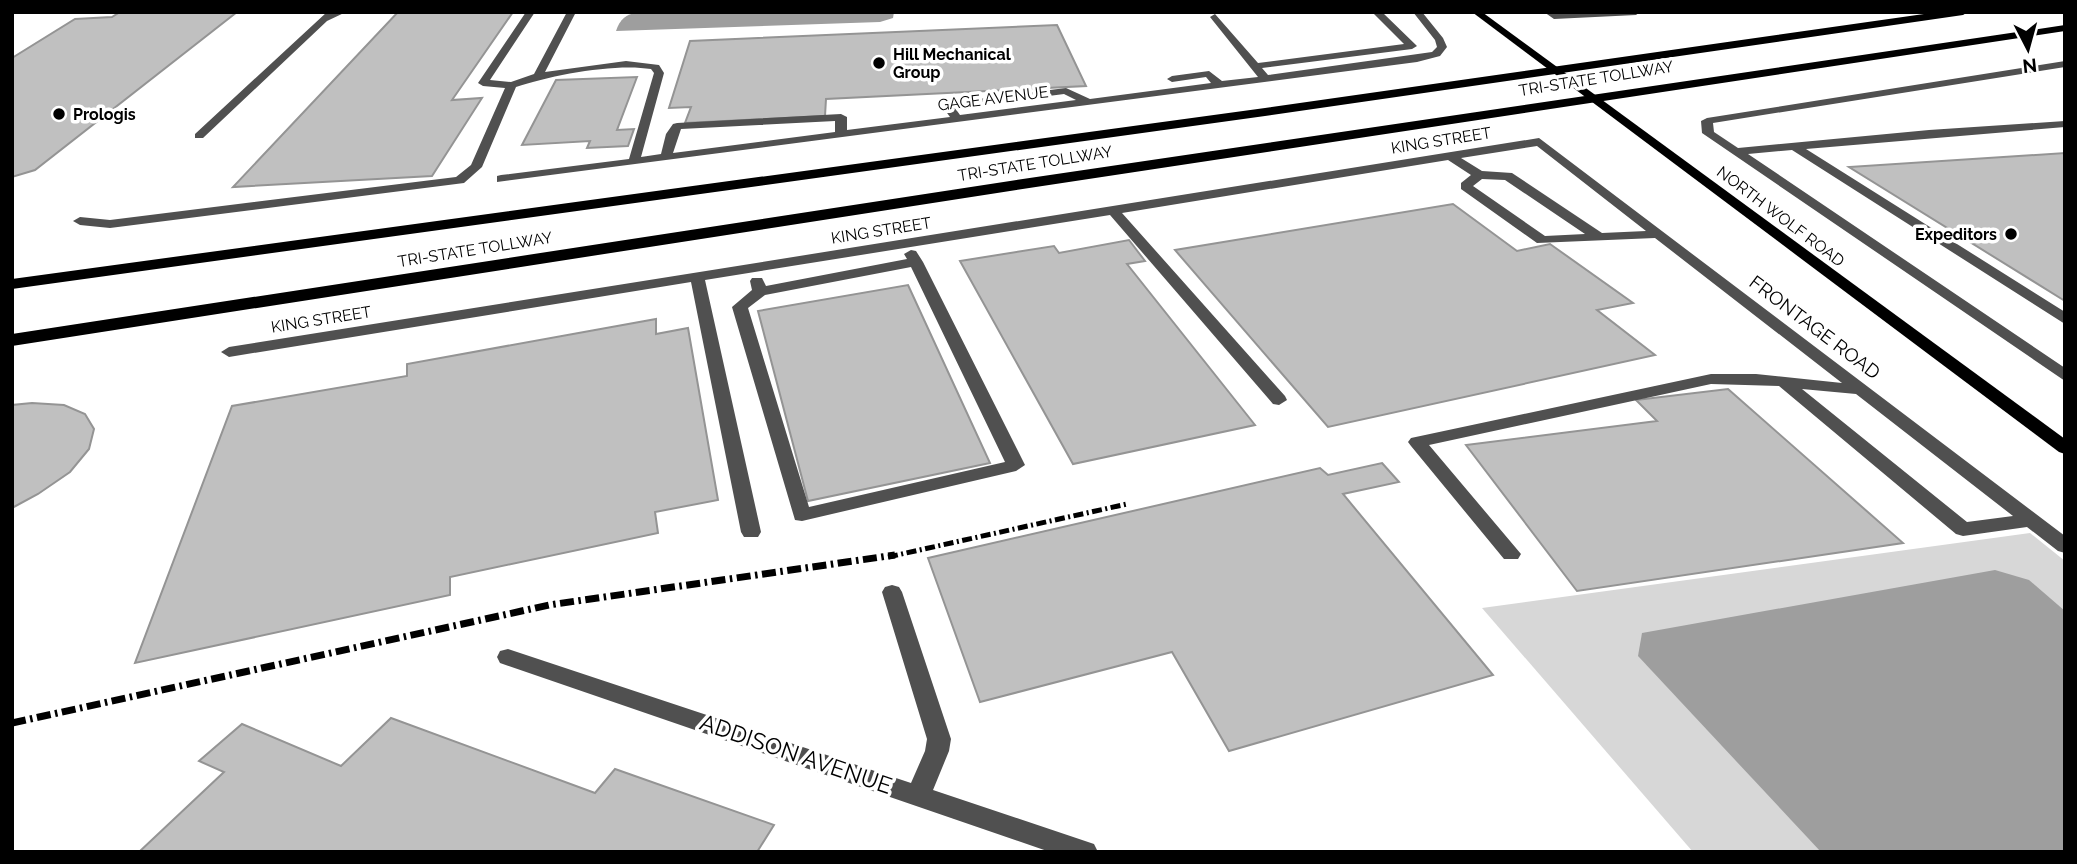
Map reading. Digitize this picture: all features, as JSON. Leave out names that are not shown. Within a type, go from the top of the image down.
[{"type":"highway","name":"TRI-STATE TOLLWAY","points":[[12,284],[1224,118],[1963,12]]},
{"type":"highway","name":"TRI-STATE TOLLWAY","points":[[12,340],[1269,146],[2065,28]]},
{"type":"main road","name":"NORTH WOLF ROAD","points":[[1476,12],[2065,448]]},
{"type":"street","points":[[199,136],[324,19],[331,14],[342,12]]},
{"type":"street","points":[[483,83],[531,12]]},
{"type":"street","points":[[538,76],[572,12]]},
{"type":"street","points":[[1255,66],[1412,46],[1376,12]]},
{"type":"street","name":"GAGE AVENUE","points":[[501,179],[1417,60],[1436,54],[1442,47],[1440,40],[1417,12]]},
{"type":"street","points":[[1548,12],[1554,16],[1636,12]]},
{"type":"street","points":[[1215,17],[1265,79]]},
{"type":"street","points":[[2065,64],[1707,121],[1708,133],[2065,376]]},
{"type":"street","points":[[80,221],[110,224],[460,180],[476,167],[495,98],[512,85],[538,76],[567,74],[594,67],[655,67],[659,73],[634,161]]},
{"type":"street","points":[[483,83],[512,85]]},
{"type":"street","points":[[483,83],[495,98]]},
{"type":"street","points":[[957,119],[948,106],[1066,91],[1088,102]]},
{"type":"street","points":[[666,157],[677,126],[841,117],[841,134]]},
{"type":"street","points":[[1736,152],[1929,133],[2065,124]]},
{"type":"street","name":"KING STREET","points":[[229,352],[1539,142]]},
{"type":"street","name":"FRONTAGE ROAD","points":[[1539,142],[2065,546]]},
{"type":"street","points":[[1794,146],[2065,319]]},
{"type":"street","points":[[1451,156],[1479,175],[1508,176],[1599,237]]},
{"type":"street","points":[[1479,175],[1465,186],[1542,240],[1658,234]]},
{"type":"street","points":[[1113,211],[1279,400]]},
{"type":"street","points":[[905,244],[916,262],[1016,465],[802,515],[740,307],[760,291],[916,262]]},
{"type":"street","points":[[752,268],[760,291]]},
{"type":"street","points":[[697,277],[751,532]]},
{"type":"street","points":[[1511,554],[1417,442],[1711,379],[1784,382],[1863,390]]},
{"type":"street","points":[[1784,382],[1963,528],[2032,520]]},
{"type":"street","points":[[892,592],[939,739],[937,751],[918,795]]},
{"type":"street","name":"ADDISON AVENUE","points":[[508,657],[1084,852]]},
{"type":"shaded area","points":[[639,12],[894,12],[893,18],[880,22],[616,31],[624,18]]},
{"type":"shaded area","points":[[2030,533],[2065,561],[2065,852],[1693,852],[1482,608]]},
{"type":"shaded area","points":[[1995,570],[2029,580],[2065,611],[2065,852],[1821,852],[1638,656],[1642,633]]},
{"type":"building","name":"Prologis","points":[[120,12],[237,12],[35,170],[12,177],[12,58],[75,19],[112,17]]},
{"type":"building","points":[[398,12],[513,12],[452,100],[482,98],[432,176],[233,187]]},
{"type":"building","name":"Hill Mechanical Group","points":[[1057,25],[1086,86],[826,99],[825,116],[685,123],[691,107],[669,108],[690,41]]},
{"type":"building","points":[[637,77],[617,130],[634,129],[628,146],[587,148],[590,141],[522,145],[556,80]]},
{"type":"building","name":"Expeditors","points":[[2065,153],[2065,301],[1849,167]]},
{"type":"building","points":[[1453,204],[1517,251],[1550,244],[1633,303],[1597,310],[1655,355],[1328,427],[1175,250]]},
{"type":"building","points":[[1129,240],[1145,261],[1127,264],[1255,425],[1073,464],[960,261],[1054,246],[1059,253]]},
{"type":"building","points":[[908,285],[990,463],[808,501],[758,311]]},
{"type":"building","points":[[656,319],[656,334],[688,328],[718,500],[655,512],[658,533],[450,577],[450,595],[135,663],[232,406],[407,376],[407,364]]},
{"type":"building","points":[[1728,389],[1903,543],[1577,591],[1466,445],[1657,421],[1636,400]]},
{"type":"building","points":[[12,405],[64,405],[85,414],[94,429],[89,449],[70,472],[12,508]]},
{"type":"building","points":[[1382,463],[1399,482],[1343,494],[1493,675],[1229,751],[1172,652],[980,702],[928,558],[1320,468],[1328,475]]},
{"type":"building","points":[[391,718],[595,793],[615,769],[774,825],[757,852],[139,852],[224,772],[199,761],[242,724],[341,766]]},
{"type":"railway","points":[[888,557],[1127,504]]},
{"type":"railway","points":[[12,723],[549,605],[895,555]]},
{"type":"place","name":"Hill Mechanical Group","points":[[879,63]]},
{"type":"place","name":"Prologis","points":[[59,114]]},
{"type":"place","name":"Expeditors","points":[[2011,234]]}]
